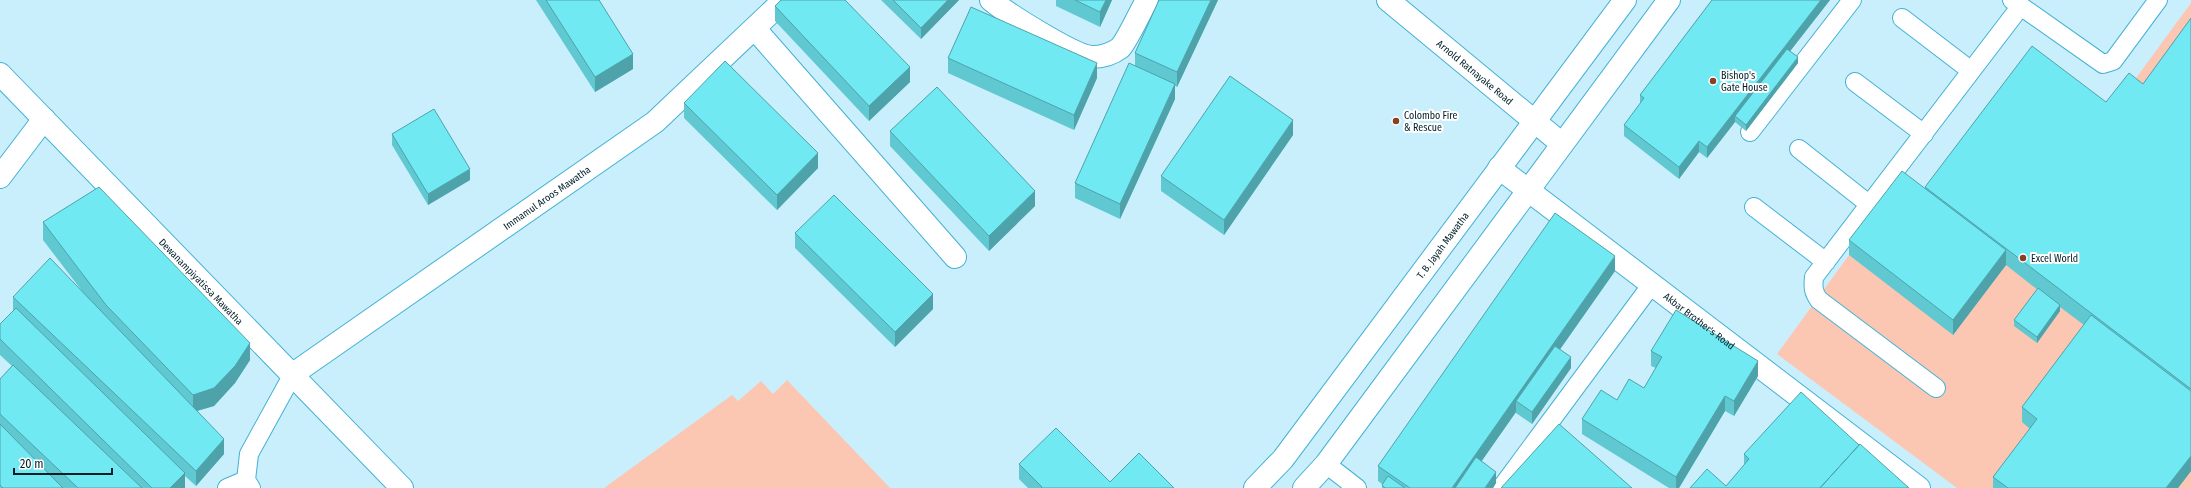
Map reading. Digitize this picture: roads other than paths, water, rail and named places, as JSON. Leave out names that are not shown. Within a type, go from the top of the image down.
[{"type":"street","name":"Immamul Aroos Mawatha","points":[[293,374],[655,122],[784,0]]},
{"type":"street","points":[[991,0],[1005,12],[1057,42],[1090,57],[1107,56],[1121,47],[1147,0]]},
{"type":"street","name":"Arnold Ratnayake Road","points":[[1388,0],[1562,144]]},
{"type":"street","name":"T. B. Jayah Mawatha","points":[[1255,488],[1283,459],[1625,0]]},
{"type":"street","points":[[1304,488],[1326,464],[1669,0]]},
{"type":"street","points":[[755,29],[955,257]]},
{"type":"street","name":"Dewanampiyatissa Mawatha","points":[[0,74],[293,374],[402,488]]},
{"type":"street","points":[[0,177],[44,119]]},
{"type":"street","name":"Akbar Brother's Road","points":[[1499,168],[1919,488]]},
{"type":"lane","points":[[1750,132],[1852,0]]},
{"type":"lane","points":[[1936,388],[1819,300],[1815,295],[1814,277],[1924,134],[2016,3],[2103,64],[2113,61],[2158,0]]},
{"type":"lane","points":[[1902,18],[1970,70]]},
{"type":"lane","points":[[1855,82],[1924,134]]},
{"type":"lane","points":[[1799,149],[1870,205]]},
{"type":"lane","points":[[1754,207],[1826,262]]},
{"type":"lane","points":[[1501,488],[1652,284]]},
{"type":"lane","points":[[227,488],[249,484],[249,454],[293,374]]},
{"type":"lane","points":[[1326,464],[1357,488]]},
{"type":"place","name":"Bishop's Gate House","points":[[1713,81]]},
{"type":"place","name":"Colombo Fire & Rescue","points":[[1396,121]]},
{"type":"place","name":"Excel World","points":[[2023,258]]}]
